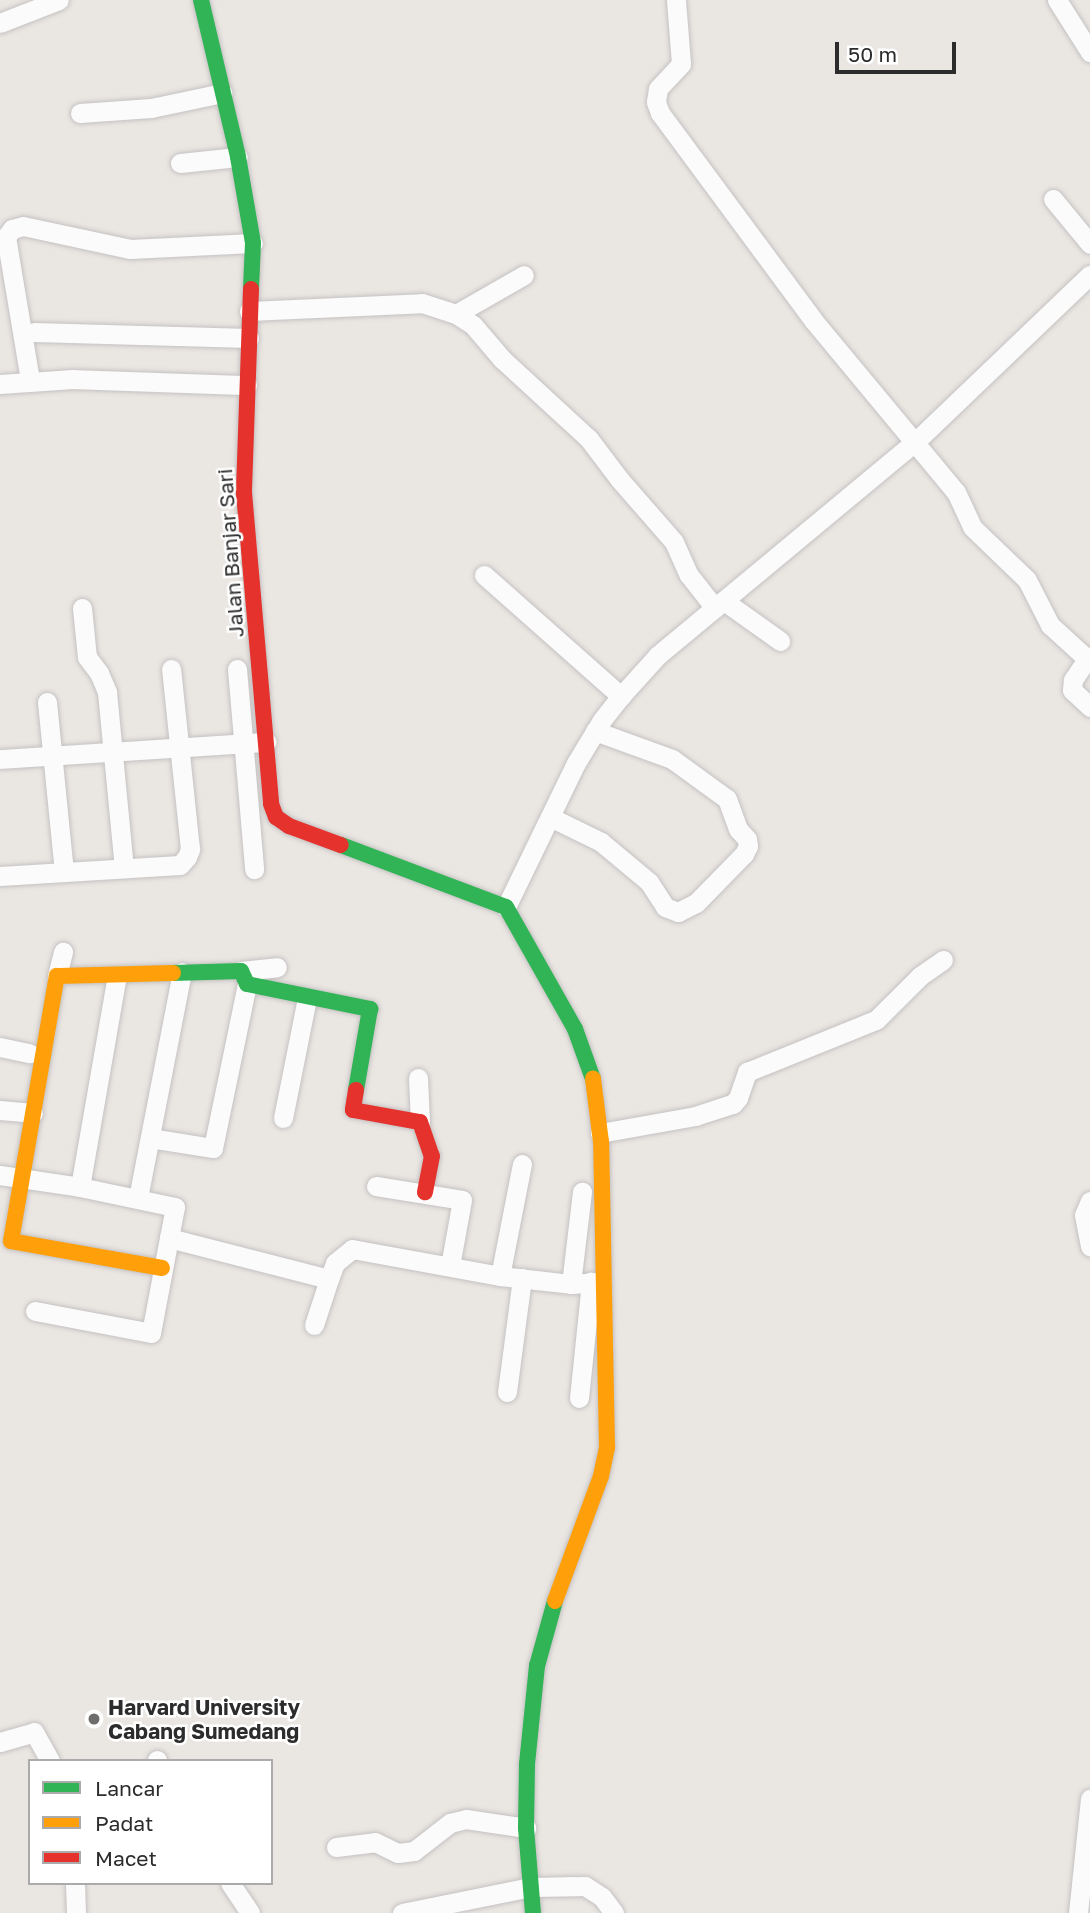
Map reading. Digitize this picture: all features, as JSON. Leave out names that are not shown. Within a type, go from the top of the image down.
[{"type":"street","points":[[0,23],[59,0]]},
{"type":"street","name":"Jalan Banjar Sari","points":[[201,0],[238,157],[253,243],[244,493],[271,804],[276,817],[289,826],[506,907]]},
{"type":"street","points":[[676,0],[681,64],[658,89],[656,102],[660,113],[813,320],[956,492],[972,527],[1027,580],[1050,625],[1084,656],[1085,662],[1073,680],[1072,690],[1090,707]]},
{"type":"street","points":[[1057,0],[1090,51]]},
{"type":"street","points":[[80,113],[151,108],[222,93]]},
{"type":"street","points":[[180,163],[238,157]]},
{"type":"street","points":[[1053,199],[1090,244]]},
{"type":"street","points":[[30,380],[6,237],[12,229],[23,226],[130,248],[253,243]]},
{"type":"street","points":[[456,314],[524,275]]},
{"type":"street","points":[[579,1398],[600,1133],[587,1055],[506,907],[595,731],[621,695],[658,655],[915,442],[1090,275]]},
{"type":"street","points":[[249,311],[422,303],[456,314],[473,325],[502,359],[589,439],[620,480],[674,542],[689,575],[719,604],[780,641]]},
{"type":"street","points":[[34,332],[248,338]]},
{"type":"street","points":[[0,384],[30,380],[247,385]]},
{"type":"street","points":[[484,575],[621,695]]},
{"type":"street","points":[[82,608],[87,657],[100,673],[107,692],[124,868]]},
{"type":"street","points":[[0,876],[180,864],[187,858],[190,849],[171,669]]},
{"type":"street","points":[[237,669],[254,869]]},
{"type":"street","points":[[47,702],[64,872]]},
{"type":"street","points":[[550,817],[601,842],[649,882],[665,907],[678,912],[696,904],[744,854],[748,846],[747,839],[738,830],[727,799],[672,759],[595,731]]},
{"type":"street","points":[[0,759],[266,742]]},
{"type":"street","points":[[62,952],[22,1177],[6,1240],[162,1268]]},
{"type":"street","points":[[600,1133],[695,1116],[733,1104],[738,1098],[747,1072],[876,1020],[919,976],[943,960]]},
{"type":"street","points":[[244,977],[277,967]]},
{"type":"street","points":[[57,976],[183,972],[244,977],[307,998],[370,1009],[353,1110],[420,1122]]},
{"type":"street","points":[[138,1198],[183,972]]},
{"type":"street","points":[[80,1187],[117,976]]},
{"type":"street","points":[[150,1138],[213,1148],[244,977]]},
{"type":"street","points":[[283,1118],[307,998]]},
{"type":"street","points":[[0,1047],[29,1053]]},
{"type":"street","points":[[418,1078],[420,1122],[432,1156],[425,1192]]},
{"type":"street","points":[[0,1110],[33,1113]]},
{"type":"street","points":[[500,1276],[522,1164]]},
{"type":"street","points":[[0,1175],[80,1187],[175,1207],[150,1333],[35,1311]]},
{"type":"street","points":[[376,1186],[461,1200],[450,1266]]},
{"type":"street","points":[[533,1913],[526,1828],[527,1764],[537,1666],[558,1589],[601,1476],[607,1447],[588,1283],[582,1192]]},
{"type":"street","points":[[1088,1211],[1090,1246]]},
{"type":"street","points":[[169,1238],[329,1279]]},
{"type":"street","points":[[314,1325],[335,1263],[352,1250],[500,1276],[588,1283]]},
{"type":"street","points":[[507,1392],[522,1278]]},
{"type":"street","points":[[0,1742],[34,1732],[49,1759]]},
{"type":"street","points":[[1078,1913],[1087,1852],[1090,1799]]},
{"type":"street","points":[[336,1847],[375,1842],[398,1853],[414,1851],[450,1823],[466,1819],[526,1828]]},
{"type":"street","points":[[75,1885],[76,1913]]},
{"type":"street","points":[[231,1885],[250,1913]]},
{"type":"street","points":[[402,1913],[531,1887],[586,1886],[602,1897],[614,1913]]},
{"type":"traffic: fast","points":[[201,0],[238,157],[253,243],[251,289]]},
{"type":"traffic: fast","points":[[341,845],[506,907],[575,1029],[593,1079]]},
{"type":"traffic: fast","points":[[173,973],[241,971],[247,984],[370,1009],[356,1090]]},
{"type":"traffic: fast","points":[[533,1913],[526,1828],[527,1764],[537,1666],[555,1601]]},
{"type":"traffic: slow","points":[[162,1268],[11,1241],[57,976],[173,973]]},
{"type":"traffic: slow","points":[[555,1601],[601,1476],[607,1447],[601,1142],[593,1079]]},
{"type":"traffic: jam","points":[[251,289],[244,493],[271,804],[276,817],[289,826],[341,845]]},
{"type":"traffic: jam","points":[[356,1090],[353,1110],[420,1122],[432,1156],[425,1192]]},
{"type":"place","name":"Harvard University Cabang Sumedang","points":[[94,1719]]}]
